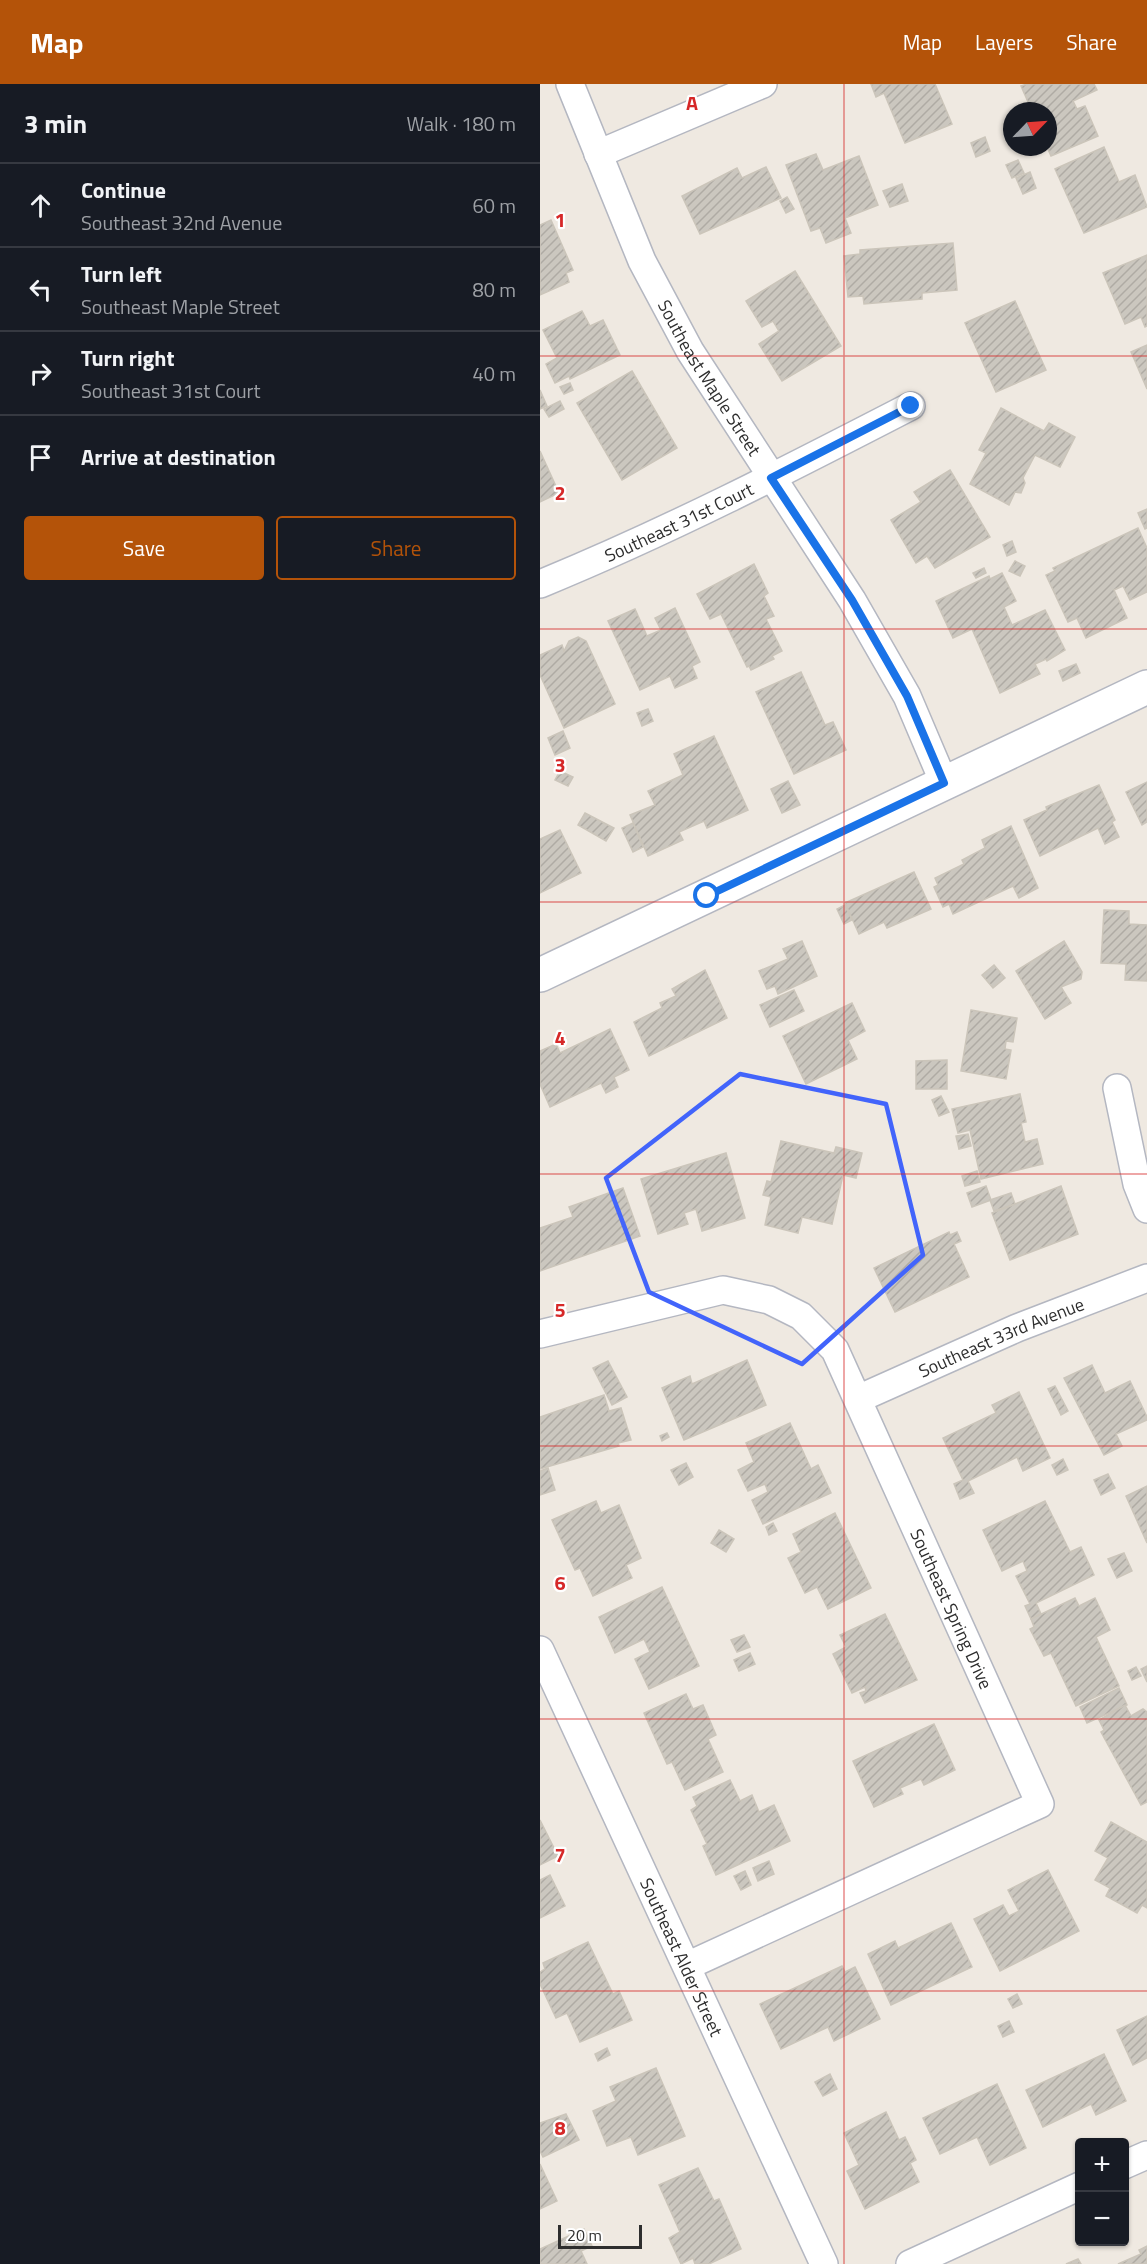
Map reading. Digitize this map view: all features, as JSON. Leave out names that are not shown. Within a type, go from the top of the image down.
[{"type":"main road","points":[[540,975],[1147,687]]},
{"type":"street","name":"Southeast Maple Street","points":[[570,84],[642,261],[684,341],[852,600],[907,696],[944,783]]},
{"type":"street","points":[[598,154],[764,84]]},
{"type":"street","name":"Southeast 31st Court","points":[[540,584],[606,557],[771,478],[911,406]]},
{"type":"street","points":[[1117,1088],[1137,1184],[1147,1209]]},
{"type":"street","name":"Southeast 33rd Avenue","points":[[858,1399],[1017,1328],[1147,1278]]},
{"type":"street","name":"Southeast Spring Drive","points":[[540,1334],[723,1290],[769,1300],[801,1316],[835,1350],[1040,1804],[687,1966]]},
{"type":"street","name":"Southeast Alder Street","points":[[540,1650],[824,2264]]},
{"type":"street","points":[[1129,2163],[1147,2155]]},
{"type":"street","points":[[909,2264],[1075,2188]]},
{"type":"highlighted area","points":[[740,1074],[886,1104],[923,1255],[802,1364],[649,1292],[606,1178]]},
{"type":"building","points":[[871,84],[935,84],[952,124],[905,143],[884,93],[876,97]]},
{"type":"building","points":[[1027,84],[1094,84],[1097,90],[1073,101],[1077,109],[1085,106],[1098,136],[1057,153],[1057,102],[1028,102],[1021,86]]},
{"type":"building","points":[[985,137],[990,151],[976,157],[971,143]]},
{"type":"building","points":[[1104,147],[1119,182],[1135,175],[1147,207],[1084,233],[1055,169]]},
{"type":"building","points":[[816,154],[823,170],[859,156],[878,205],[845,218],[851,233],[826,243],[820,228],[811,231],[786,165]]},
{"type":"building","points":[[1018,160],[1024,173],[1012,178],[1006,165]]},
{"type":"building","points":[[766,167],[781,198],[700,234],[682,196],[737,168],[742,178]]},
{"type":"building","points":[[1030,172],[1036,188],[1023,194],[1016,178]]},
{"type":"building","points":[[902,184],[908,201],[890,207],[883,191]]},
{"type":"building","points":[[787,197],[794,209],[786,213],[780,201]]},
{"type":"building","points":[[551,220],[573,270],[566,273],[569,282],[540,295],[540,225]]},
{"type":"building","points":[[953,243],[957,290],[922,293],[922,299],[864,304],[863,296],[848,297],[844,256],[860,254],[860,250]]},
{"type":"building","points":[[1147,255],[1147,326],[1145,327],[1141,317],[1125,324],[1103,273]]},
{"type":"building","points":[[795,271],[841,346],[782,381],[759,344],[779,331],[773,321],[762,327],[746,301]]},
{"type":"building","points":[[1015,301],[1046,370],[996,392],[965,323]]},
{"type":"building","points":[[582,311],[590,326],[603,320],[620,355],[570,379],[569,376],[555,383],[546,364],[557,358],[543,330]]},
{"type":"building","points":[[1147,345],[1147,389],[1131,352]]},
{"type":"building","points":[[632,371],[677,448],[622,480],[577,403]]},
{"type":"building","points":[[570,383],[573,390],[564,394],[560,387]]},
{"type":"building","points":[[540,390],[547,406],[540,409]]},
{"type":"building","points":[[560,401],[564,409],[549,417],[544,409]]},
{"type":"building","points":[[1001,408],[1044,431],[1049,423],[1075,437],[1060,467],[1035,455],[1023,478],[1025,483],[1021,493],[1015,492],[1009,505],[970,484],[986,453],[979,450]]},
{"type":"building","points":[[540,451],[559,493],[540,502]]},
{"type":"building","points":[[950,470],[990,537],[935,568],[927,556],[916,563],[891,520],[921,502],[914,492]]},
{"type":"building","points":[[1147,509],[1147,528],[1145,529],[1138,513]]},
{"type":"building","points":[[1138,528],[1147,548],[1147,592],[1130,600],[1123,586],[1114,590],[1127,618],[1086,638],[1077,618],[1068,622],[1046,575],[1055,571],[1053,568]]},
{"type":"building","points":[[1012,541],[1016,552],[1007,556],[1003,545]]},
{"type":"building","points":[[1015,561],[1025,566],[1020,576],[1009,571]]},
{"type":"building","points":[[754,564],[768,593],[764,596],[774,616],[766,619],[782,651],[772,656],[774,659],[751,670],[749,666],[747,667],[721,614],[710,619],[697,594]]},
{"type":"building","points":[[984,568],[986,573],[976,578],[973,573]]},
{"type":"building","points":[[1002,573],[1016,601],[1004,607],[1012,625],[1045,610],[1065,650],[1047,661],[1046,659],[1035,664],[1040,674],[1000,693],[972,629],[953,638],[936,601],[989,576],[990,579]]},
{"type":"building","points":[[675,608],[700,662],[692,666],[697,678],[675,688],[670,676],[640,690],[608,621],[635,609],[647,636],[661,630],[655,618]]},
{"type":"building","points":[[578,637],[586,641],[615,704],[564,728],[540,675],[540,655],[562,645],[564,651],[569,641]]},
{"type":"building","points":[[1076,664],[1080,673],[1063,681],[1059,671]]},
{"type":"building","points":[[801,672],[825,725],[833,722],[846,750],[794,774],[756,692]]},
{"type":"building","points":[[648,709],[653,721],[642,726],[637,713]]},
{"type":"building","points":[[563,731],[570,748],[555,755],[548,738]]},
{"type":"building","points":[[714,736],[748,810],[707,828],[704,821],[679,832],[683,840],[648,856],[630,815],[655,805],[648,791],[683,775],[674,754]]},
{"type":"building","points":[[560,771],[573,777],[568,786],[555,780]]},
{"type":"building","points":[[788,781],[800,805],[782,813],[771,789]]},
{"type":"building","points":[[1147,782],[1147,822],[1142,825],[1126,792]]},
{"type":"building","points":[[1099,785],[1115,820],[1112,822],[1119,837],[1105,844],[1098,828],[1040,856],[1024,820],[1047,810],[1046,807]]},
{"type":"building","points":[[585,813],[614,828],[606,841],[578,825]]},
{"type":"building","points":[[633,823],[643,847],[633,852],[622,828]]},
{"type":"building","points":[[1011,826],[1038,888],[1019,898],[1013,886],[953,914],[949,904],[943,907],[934,887],[938,885],[935,878],[964,864],[962,860],[985,848],[982,840]]},
{"type":"building","points":[[560,830],[581,873],[540,893],[540,839]]},
{"type":"building","points":[[914,872],[931,909],[887,928],[884,922],[859,934],[845,903]]},
{"type":"building","points":[[845,905],[852,920],[844,924],[837,909]]},
{"type":"building","points":[[1104,910],[1129,911],[1129,924],[1147,925],[1147,981],[1125,980],[1126,964],[1101,963]]},
{"type":"building","points":[[802,941],[817,976],[778,994],[775,986],[767,989],[759,971],[788,959],[783,949]]},
{"type":"building","points":[[1064,941],[1082,972],[1081,979],[1061,987],[1071,1003],[1045,1019],[1016,971]]},
{"type":"building","points":[[994,965],[1005,978],[993,988],[982,975]]},
{"type":"building","points":[[705,970],[727,1018],[649,1056],[634,1022],[662,1008],[660,1003],[676,996],[672,989]]},
{"type":"building","points":[[794,990],[804,1011],[770,1027],[760,1005]]},
{"type":"building","points":[[852,1003],[865,1031],[848,1040],[857,1059],[806,1084],[783,1036]]},
{"type":"building","points":[[971,1010],[1017,1018],[1013,1042],[1006,1041],[1005,1049],[1011,1050],[1006,1079],[961,1071]]},
{"type":"building","points":[[610,1029],[629,1070],[614,1077],[618,1087],[606,1093],[601,1083],[550,1107],[540,1084],[540,1051],[556,1044],[560,1053]]},
{"type":"building","points":[[947,1060],[947,1089],[916,1089],[916,1061]]},
{"type":"building","points":[[1020,1094],[1026,1122],[1021,1123],[1025,1142],[1037,1139],[1043,1164],[981,1179],[970,1130],[958,1133],[952,1109]]},
{"type":"building","points":[[941,1096],[949,1112],[939,1116],[932,1100]]},
{"type":"building","points":[[968,1134],[971,1146],[959,1149],[956,1136]]},
{"type":"building","points":[[781,1141],[834,1153],[836,1147],[862,1153],[856,1178],[843,1175],[832,1224],[802,1217],[798,1233],[765,1225],[771,1197],[763,1195],[767,1181],[771,1182]]},
{"type":"building","points":[[726,1153],[745,1218],[702,1231],[696,1209],[684,1213],[688,1224],[658,1234],[641,1179]]},
{"type":"building","points":[[977,1171],[980,1182],[965,1186],[962,1176]]},
{"type":"building","points":[[986,1186],[991,1200],[972,1207],[967,1193]]},
{"type":"building","points":[[1061,1186],[1078,1234],[1010,1260],[992,1213]]},
{"type":"building","points":[[623,1188],[640,1236],[540,1271],[540,1228],[573,1217],[569,1207]]},
{"type":"building","points":[[1011,1193],[1015,1204],[994,1211],[990,1200]]},
{"type":"building","points":[[949,1232],[950,1235],[957,1232],[961,1241],[954,1244],[969,1277],[895,1312],[874,1268]]},
{"type":"building","points":[[747,1360],[766,1405],[684,1440],[662,1388],[690,1376],[692,1384]]},
{"type":"building","points":[[608,1361],[627,1397],[612,1405],[593,1368]]},
{"type":"building","points":[[1092,1365],[1105,1393],[1130,1381],[1147,1417],[1147,1420],[1116,1434],[1122,1446],[1104,1455],[1064,1378]]},
{"type":"building","points":[[1055,1386],[1068,1411],[1061,1415],[1048,1389]]},
{"type":"building","points":[[1019,1392],[1050,1458],[1023,1471],[1017,1457],[968,1481],[974,1493],[960,1499],[954,1484],[963,1480],[943,1438],[996,1413],[992,1405]]},
{"type":"building","points":[[604,1395],[609,1411],[621,1408],[631,1440],[618,1443],[619,1446],[540,1469],[540,1417]]},
{"type":"building","points":[[790,1423],[811,1469],[818,1465],[831,1493],[763,1524],[752,1500],[768,1492],[765,1484],[748,1491],[738,1470],[754,1462],[746,1443]]},
{"type":"building","points":[[667,1433],[669,1437],[662,1441],[660,1436]]},
{"type":"building","points":[[1063,1459],[1068,1470],[1057,1475],[1052,1465]]},
{"type":"building","points":[[686,1463],[693,1477],[679,1485],[671,1470]]},
{"type":"building","points":[[548,1468],[555,1490],[540,1495],[540,1471]]},
{"type":"building","points":[[1108,1474],[1115,1488],[1101,1495],[1094,1480]]},
{"type":"building","points":[[1147,1486],[1147,1543],[1126,1496]]},
{"type":"building","points":[[596,1501],[601,1513],[619,1505],[641,1558],[626,1565],[632,1578],[593,1596],[580,1568],[575,1570],[552,1520]]},
{"type":"building","points":[[1045,1501],[1070,1552],[1081,1547],[1094,1575],[1036,1603],[1041,1614],[1031,1619],[1025,1606],[1030,1604],[1016,1576],[1027,1571],[1023,1561],[1002,1571],[983,1530]]},
{"type":"building","points":[[835,1513],[871,1588],[828,1609],[817,1587],[805,1593],[788,1558],[801,1552],[793,1534]]},
{"type":"building","points":[[773,1523],[777,1531],[769,1535],[766,1527]]},
{"type":"building","points":[[719,1530],[734,1539],[726,1552],[711,1543]]},
{"type":"building","points":[[1124,1553],[1132,1571],[1117,1578],[1108,1559]]},
{"type":"building","points":[[662,1587],[699,1666],[649,1689],[635,1659],[650,1652],[644,1639],[615,1653],[599,1617]]},
{"type":"building","points":[[1075,1598],[1079,1606],[1095,1598],[1110,1630],[1096,1637],[1119,1686],[1076,1706],[1051,1653],[1044,1656],[1030,1629],[1034,1627],[1031,1619]]},
{"type":"building","points":[[885,1614],[917,1680],[865,1703],[860,1693],[866,1691],[865,1687],[852,1693],[833,1654],[846,1647],[840,1635]]},
{"type":"building","points":[[744,1635],[750,1647],[737,1652],[731,1640]]},
{"type":"building","points":[[750,1653],[755,1664],[739,1671],[734,1660]]},
{"type":"building","points":[[1147,1666],[1147,1682],[1141,1669]]},
{"type":"building","points":[[1136,1667],[1141,1676],[1132,1680],[1128,1671]]},
{"type":"building","points":[[1119,1688],[1127,1705],[1087,1723],[1080,1707]]},
{"type":"building","points":[[686,1694],[693,1709],[703,1705],[716,1735],[708,1739],[723,1772],[685,1790],[672,1762],[667,1764],[644,1713]]},
{"type":"building","points":[[1125,1705],[1131,1716],[1143,1709],[1147,1712],[1147,1802],[1141,1805],[1101,1732],[1104,1730],[1099,1720]]},
{"type":"building","points":[[934,1724],[955,1770],[924,1785],[921,1779],[900,1788],[903,1794],[874,1807],[853,1761]]},
{"type":"building","points":[[730,1780],[740,1801],[752,1795],[759,1812],[774,1805],[790,1841],[716,1875],[703,1846],[707,1844],[691,1810],[697,1806],[693,1797]]},
{"type":"building","points":[[540,1820],[558,1856],[540,1865]]},
{"type":"building","points":[[1111,1822],[1147,1842],[1147,1908],[1142,1905],[1137,1913],[1106,1896],[1110,1888],[1095,1880],[1108,1858],[1095,1851]]},
{"type":"building","points":[[769,1861],[774,1874],[758,1881],[753,1868]]},
{"type":"building","points":[[1048,1870],[1079,1931],[1000,1971],[974,1919],[1003,1905],[1009,1916],[1019,1911],[1008,1890]]},
{"type":"building","points":[[745,1871],[751,1885],[741,1890],[734,1876]]},
{"type":"building","points":[[550,1875],[565,1906],[540,1918],[540,1880]]},
{"type":"building","points":[[951,1923],[972,1967],[891,2005],[868,1954],[895,1941],[898,1948]]},
{"type":"building","points":[[588,1942],[613,1994],[619,1991],[632,2020],[580,2042],[567,2013],[556,2018],[540,1984],[540,1972],[545,1969],[543,1963]]},
{"type":"building","points":[[842,1966],[845,1972],[855,1967],[880,2019],[834,2041],[828,2027],[781,2049],[760,2004]]},
{"type":"building","points":[[1017,1994],[1022,2004],[1013,2008],[1008,1999]]},
{"type":"building","points":[[1147,2016],[1147,2058],[1133,2065],[1117,2030]]},
{"type":"building","points":[[1009,2021],[1014,2032],[1003,2037],[998,2026]]},
{"type":"building","points":[[607,2048],[610,2055],[598,2061],[595,2054]]},
{"type":"building","points":[[1104,2054],[1126,2101],[1096,2115],[1091,2104],[1043,2127],[1026,2090]]},
{"type":"building","points":[[656,2068],[685,2136],[638,2155],[631,2137],[607,2146],[593,2111],[616,2101],[610,2087]]},
{"type":"building","points":[[830,2074],[837,2089],[823,2096],[815,2082]]},
{"type":"building","points":[[997,2084],[1026,2148],[990,2165],[977,2137],[940,2154],[923,2118]]},
{"type":"building","points":[[886,2112],[899,2140],[905,2137],[916,2160],[910,2163],[919,2182],[865,2209],[847,2171],[859,2165],[844,2133]]},
{"type":"building","points":[[566,2114],[579,2140],[543,2157],[540,2151],[540,2123]]},
{"type":"building","points":[[540,2164],[557,2201],[540,2209]]},
{"type":"building","points":[[698,2168],[714,2201],[719,2199],[741,2249],[709,2264],[695,2264],[693,2258],[681,2264],[669,2238],[680,2232],[659,2185]]},
{"type":"building","points":[[584,2229],[592,2246],[581,2251],[587,2264],[540,2264],[540,2249]]},
{"type":"building","points":[[1147,2246],[1147,2264],[1118,2264],[1141,2254],[1139,2250]]},
{"type":"building","points":[[1078,2259],[1081,2264],[1066,2264]]},
{"type":"route","points":[[707,896],[944,783],[907,696],[852,600],[771,478],[911,406]]}]
